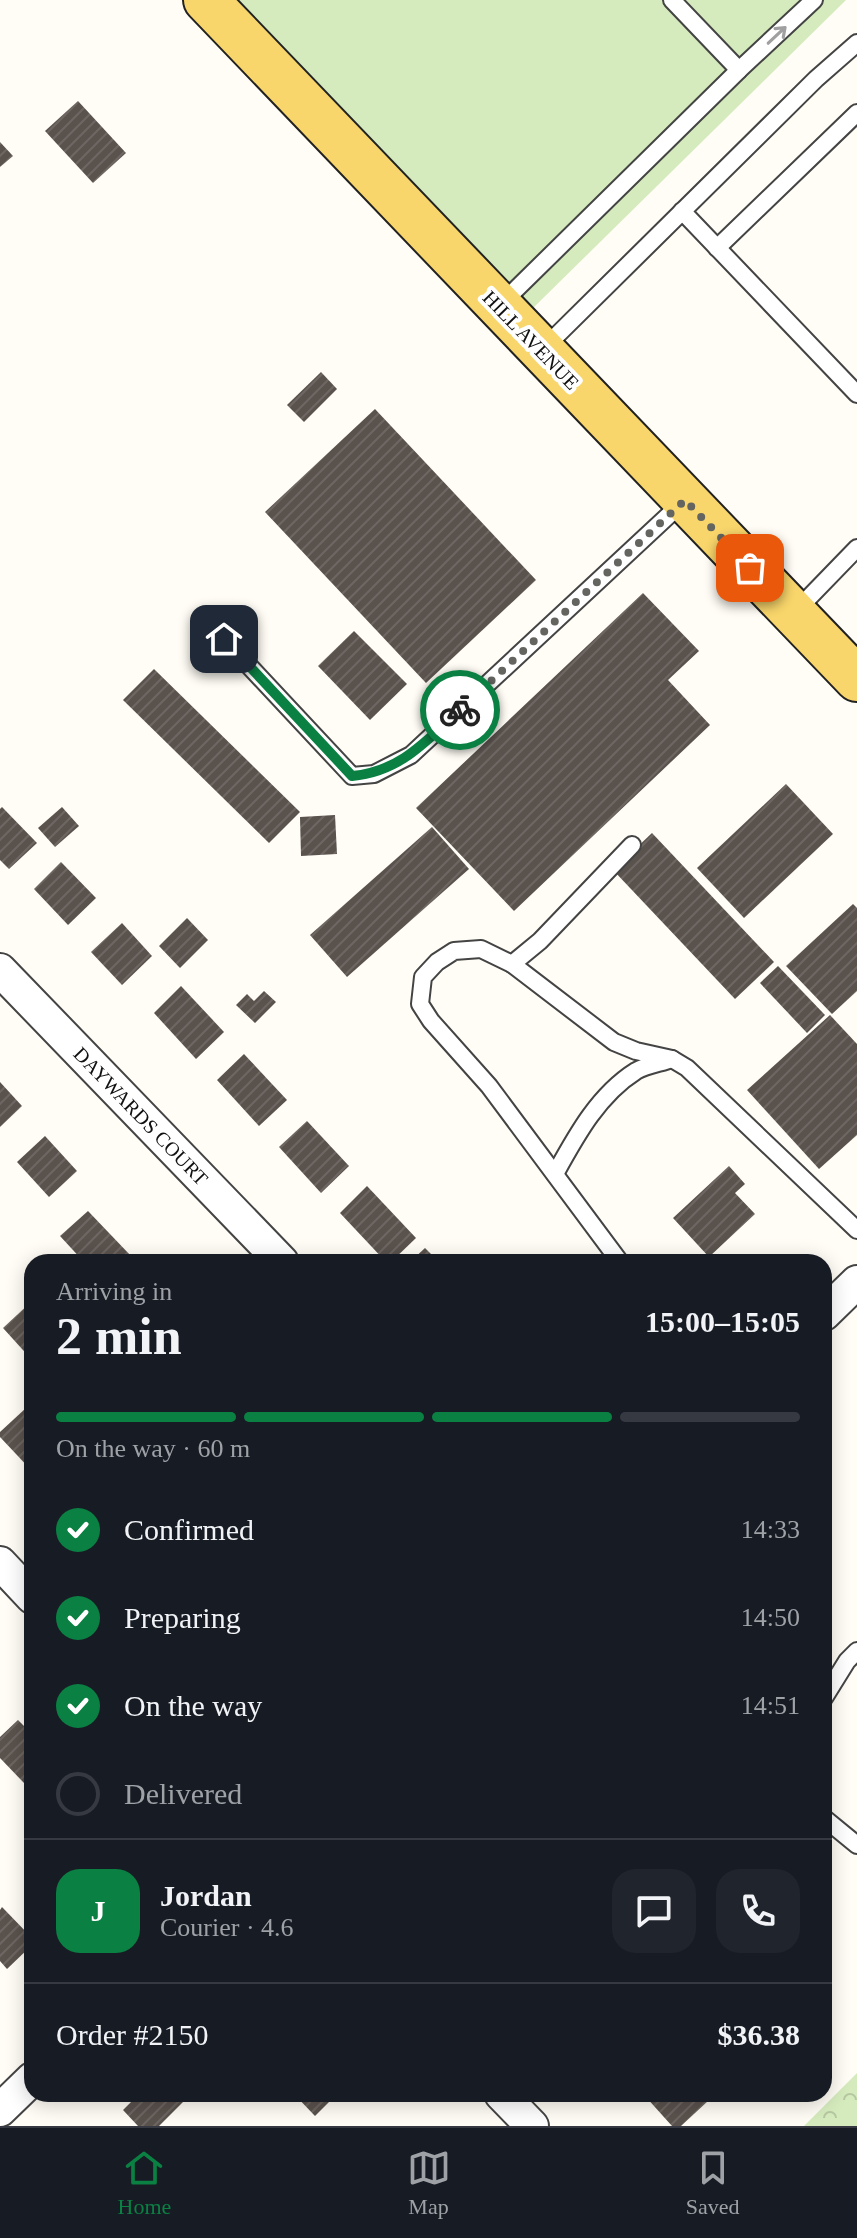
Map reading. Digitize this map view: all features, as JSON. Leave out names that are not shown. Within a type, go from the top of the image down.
[{"type":"main road","name":"HILL AVENUE","points":[[206,0],[857,679]]},
{"type":"street","name":"DAYWARDS COURT","points":[[0,971],[274,1254]]},
{"type":"street","points":[[832,1306],[857,1282]]},
{"type":"street","points":[[2,1570],[24,1590]]},
{"type":"street","points":[[0,2110],[24,2087]]},
{"type":"street","points":[[509,2102],[532,2126]]},
{"type":"lane","points":[[672,0],[739,70]]},
{"type":"lane","points":[[499,306],[814,0]]},
{"type":"lane","points":[[542,350],[816,79],[857,43]]},
{"type":"lane","points":[[717,248],[857,113]]},
{"type":"lane","points":[[682,211],[857,394]]},
{"type":"lane","points":[[224,639],[352,776],[374,774],[411,755],[685,500]]},
{"type":"lane","points":[[794,613],[857,548]]},
{"type":"lane","points":[[512,964],[540,941],[632,845]]},
{"type":"lane","points":[[614,1254],[489,1086],[431,1021],[420,1004],[423,977],[437,962],[454,951],[481,949],[512,964],[614,1042],[636,1051],[672,1059],[687,1068],[857,1230]]},
{"type":"lane","points":[[555,1174],[579,1131],[608,1094],[638,1069],[672,1059]]},
{"type":"lane","points":[[832,1685],[857,1651]]},
{"type":"lane","points":[[832,1825],[857,1845]]},
{"type":"green space","points":[[235,0],[846,0],[530,311]]},
{"type":"green space","points":[[857,2073],[857,2126],[804,2126],[828,2102],[832,2102],[832,2098]]},
{"type":"building","points":[[78,101],[126,153],[93,183],[45,131]]},
{"type":"building","points":[[0,142],[13,156],[0,167]]},
{"type":"building","points":[[321,372],[337,389],[304,422],[287,405]]},
{"type":"building","points":[[375,409],[536,580],[426,683],[265,512]]},
{"type":"building","points":[[643,593],[699,651],[668,680],[710,725],[514,911],[416,808]]},
{"type":"building","points":[[354,631],[407,684],[370,720],[318,666]]},
{"type":"building","points":[[154,669],[300,812],[269,843],[123,700]]},
{"type":"building","points":[[786,784],[833,834],[744,918],[697,868]]},
{"type":"building","points":[[2,807],[37,843],[9,869],[0,860]]},
{"type":"building","points":[[62,807],[79,826],[55,847],[38,828]]},
{"type":"building","points":[[335,815],[337,854],[301,856],[300,817]]},
{"type":"building","points":[[432,827],[469,869],[347,977],[310,935]]},
{"type":"building","points":[[652,833],[774,962],[735,999],[613,870]]},
{"type":"building","points":[[61,862],[96,898],[68,925],[34,889]]},
{"type":"building","points":[[853,904],[857,908],[857,991],[832,1014],[786,966]]},
{"type":"building","points":[[187,918],[208,940],[180,968],[159,946]]},
{"type":"building","points":[[122,923],[152,956],[122,985],[91,952]]},
{"type":"building","points":[[778,966],[825,1015],[807,1033],[760,983]]},
{"type":"building","points":[[181,986],[224,1032],[196,1059],[154,1013]]},
{"type":"building","points":[[264,991],[276,1002],[255,1023],[236,1005],[247,994],[254,1001]]},
{"type":"building","points":[[830,1015],[857,1044],[857,1135],[819,1169],[747,1090]]},
{"type":"building","points":[[244,1054],[287,1100],[259,1126],[217,1080]]},
{"type":"building","points":[[0,1082],[22,1106],[0,1127]]},
{"type":"building","points":[[307,1121],[349,1166],[321,1193],[279,1147]]},
{"type":"building","points":[[45,1136],[77,1171],[49,1197],[17,1162]]},
{"type":"building","points":[[729,1166],[745,1184],[735,1193],[755,1214],[712,1254],[706,1254],[673,1218]]},
{"type":"building","points":[[367,1186],[416,1238],[399,1254],[378,1254],[340,1213]]},
{"type":"building","points":[[88,1211],[129,1254],[77,1254],[60,1236]]},
{"type":"building","points":[[24,1308],[24,1351],[3,1328]]},
{"type":"building","points":[[24,1410],[24,1462],[0,1437],[0,1432]]},
{"type":"building","points":[[18,1720],[24,1726],[24,1783],[0,1758],[0,1737]]},
{"type":"building","points":[[2,1907],[24,1930],[24,1953],[7,1969],[0,1961]]},
{"type":"building","points":[[131,2102],[183,2102],[159,2126],[138,2126],[123,2110]]},
{"type":"building","points":[[302,2102],[329,2102],[315,2116]]},
{"type":"building","points":[[650,2102],[707,2102],[681,2126],[672,2126]]},
{"type":"way so far","points":[[460,710],[685,500],[750,568]]},
{"type":"route","points":[[224,639],[352,776],[374,774],[411,755],[460,710]]}]
